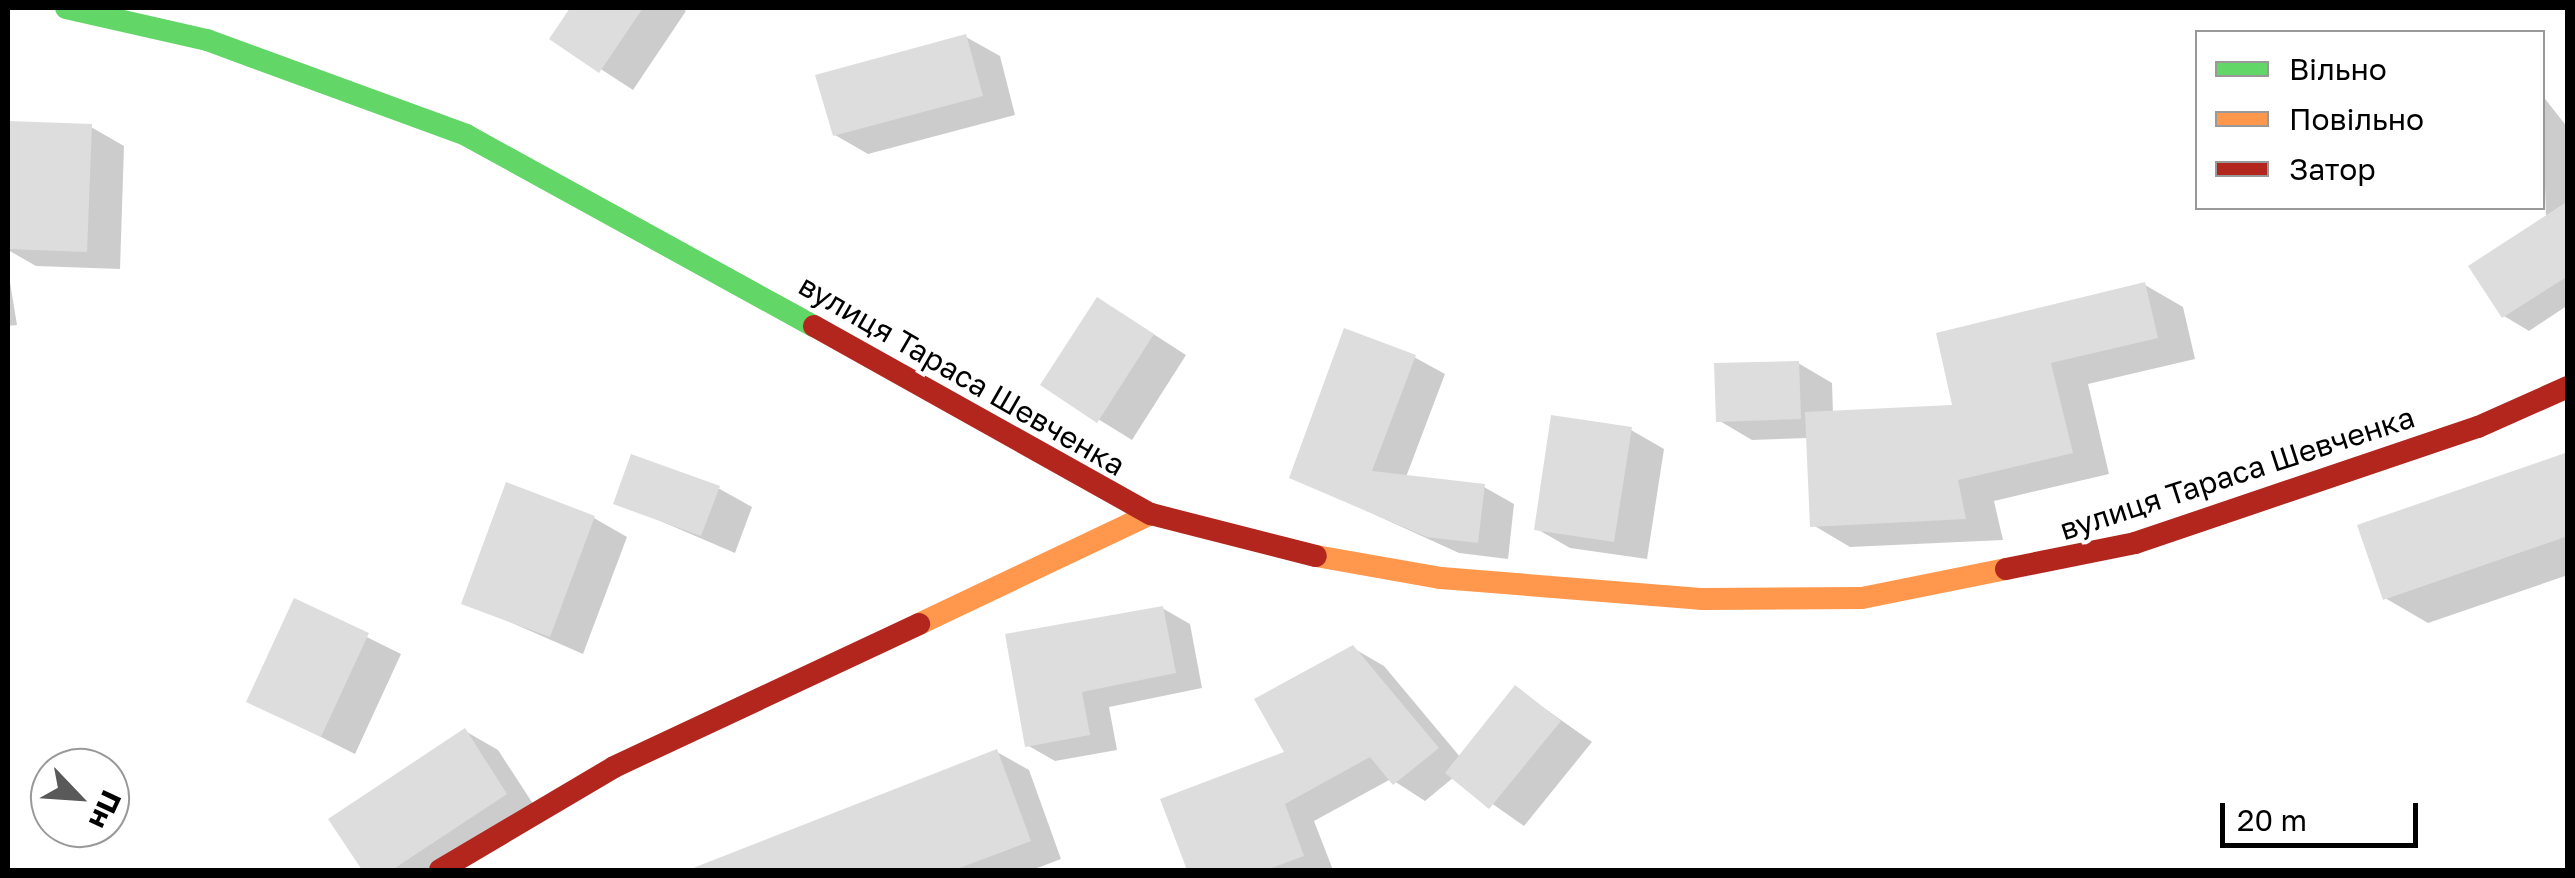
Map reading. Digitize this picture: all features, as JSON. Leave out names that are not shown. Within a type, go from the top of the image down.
[{"type":"street","name":"вулиця Тараса Шевченка","points":[[66,8],[207,40],[466,135],[602,202],[1050,466],[1150,514],[1239,542],[1441,578],[1704,599],[1862,598],[2135,543],[2478,427],[2568,387]]},
{"type":"street","points":[[440,870],[614,767],[1150,514]]},
{"type":"building","points":[[570,8],[643,8],[599,73],[549,39]]},
{"type":"building","points":[[966,34],[983,96],[833,136],[815,75]]},
{"type":"building","points":[[8,121],[92,124],[87,252],[8,249]]},
{"type":"building","points":[[2568,201],[2568,276],[2502,318],[2468,266]]},
{"type":"building","points":[[2145,282],[2158,338],[2051,363],[2073,453],[1958,480],[1966,519],[1810,527],[1805,412],[1952,405],[1936,333]]},
{"type":"building","points":[[1097,297],[1154,334],[1097,423],[1040,385]]},
{"type":"building","points":[[1344,328],[1416,355],[1372,471],[1485,484],[1478,543],[1427,537],[1289,478]]},
{"type":"building","points":[[1799,361],[1801,419],[1716,422],[1714,363]]},
{"type":"building","points":[[1551,415],[1632,427],[1614,542],[1534,530]]},
{"type":"building","points":[[2568,452],[2568,536],[2383,600],[2357,525]]},
{"type":"building","points":[[631,454],[720,486],[701,536],[613,504]]},
{"type":"building","points":[[506,482],[595,516],[550,637],[461,604]]},
{"type":"building","points":[[294,598],[369,633],[321,737],[246,702]]},
{"type":"building","points":[[1163,606],[1176,673],[1082,692],[1090,735],[1025,747],[1005,634]]},
{"type":"building","points":[[1353,645],[1439,748],[1393,785],[1370,757],[1285,804],[1304,856],[1266,870],[1187,870],[1160,799],[1284,752],[1254,699]]},
{"type":"building","points":[[1515,685],[1561,721],[1489,809],[1445,773]]},
{"type":"building","points":[[465,728],[507,794],[392,870],[362,870],[328,819]]},
{"type":"building","points":[[997,749],[1031,841],[954,870],[688,870]]},
{"type":"traffic: fast","points":[[66,8],[207,40],[466,135],[814,326]]},
{"type":"traffic: slow","points":[[919,624],[1151,514]]},
{"type":"traffic: slow","points":[[1316,556],[1441,578],[1703,599],[1862,598],[2006,569]]},
{"type":"traffic: jam","points":[[814,326],[1151,514],[1316,556]]},
{"type":"traffic: jam","points":[[2006,569],[2135,543],[2478,427],[2568,387]]},
{"type":"traffic: jam","points":[[440,870],[614,767],[919,624]]}]
